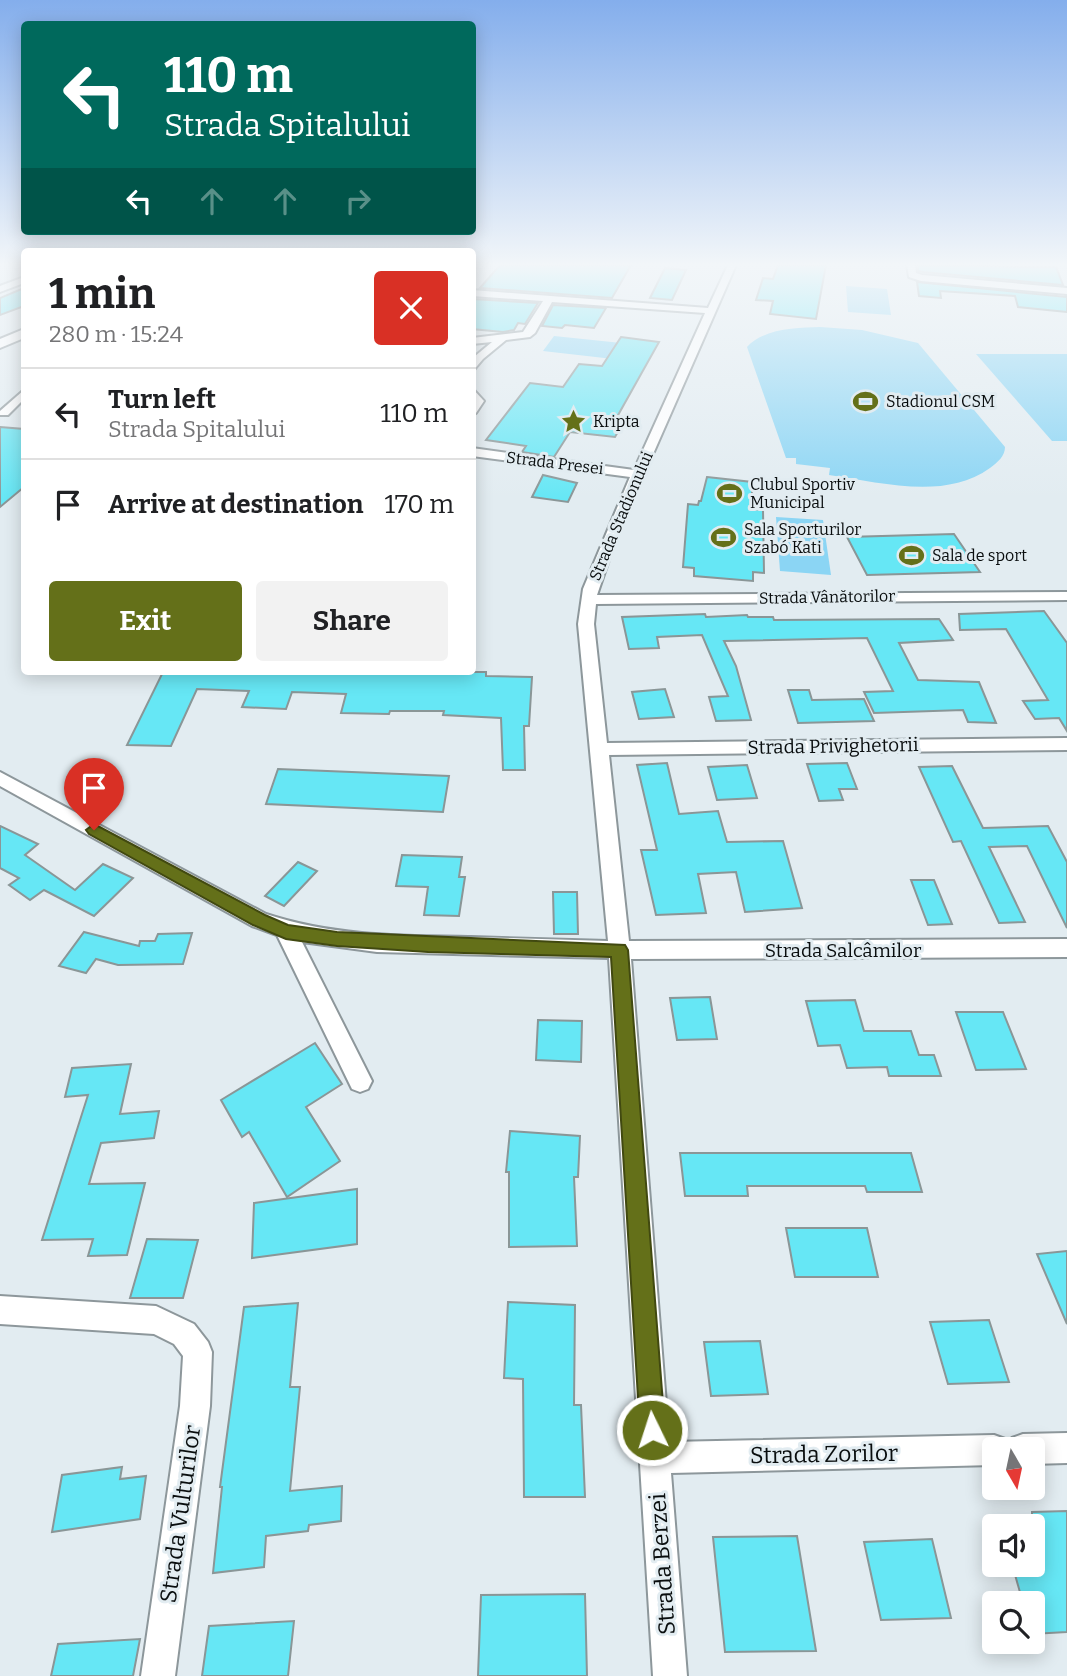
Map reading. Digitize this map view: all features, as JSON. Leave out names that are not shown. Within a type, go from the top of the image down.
[{"type":"street","points":[[476,363],[498,343]]},
{"type":"street","name":"Strada Stadionului","points":[[619,950],[586,624],[587,600],[610,536],[696,343]]},
{"type":"street","points":[[0,396],[21,388]]},
{"type":"street","points":[[2,413],[21,396]]},
{"type":"street","points":[[2,413],[21,414]]},
{"type":"street","name":"Strada Presei","points":[[476,453],[637,474]]},
{"type":"street","name":"Strada Vânătorilor","points":[[587,600],[1067,596]]},
{"type":"street","name":"Strada Privighetorii","points":[[599,749],[1067,744]]},
{"type":"street","name":"Strada Salcâmilor","points":[[0,778],[259,920],[286,932],[337,939],[415,944],[619,950],[1067,948]]},
{"type":"street","points":[[286,932],[360,1081]]},
{"type":"street","name":"Strada Berzei","points":[[619,950],[670,1676]]},
{"type":"street","name":"Strada Vulturilor","points":[[0,1310],[156,1320],[184,1334],[198,1352],[195,1406],[158,1676]]},
{"type":"street","points":[[1045,1448],[1067,1448]]},
{"type":"street","name":"Strada Zorilor","points":[[654,1458],[982,1450]]},
{"type":"shaded area","points":[[549,343],[631,344],[622,360],[543,351]]},
{"type":"shaded area","name":"Stadionul CSM","points":[[751,343],[918,343],[1005,447],[1004,453],[990,468],[972,478],[932,487],[890,485],[829,475],[830,468],[796,464],[796,458],[786,458],[747,347]]},
{"type":"shaded area","points":[[976,354],[1067,354],[1067,441],[1052,441]]},
{"type":"shaded area","points":[[776,517],[823,520],[831,575],[780,571]]},
{"type":"building","points":[[617,343],[658,343],[617,417],[626,418],[615,437],[570,432],[554,457],[522,452],[526,446],[486,440],[530,383],[563,387],[579,364],[602,366]]},
{"type":"building","points":[[0,427],[21,429],[21,490],[0,507]]},
{"type":"building","points":[[543,475],[577,483],[568,502],[532,497]]},
{"type":"building","name":"Sala Sporturilor Szabó Kati","points":[[707,477],[752,482],[752,509],[763,510],[764,573],[753,572],[753,581],[694,576],[694,568],[683,567],[688,504],[698,505],[701,501]]},
{"type":"building","name":"Sala de sport","points":[[954,534],[980,572],[867,575],[847,537]]},
{"type":"building","points":[[1044,611],[1067,643],[1067,731],[1059,718],[1035,719],[1023,701],[1048,700],[1006,629],[960,630],[959,614]]},
{"type":"building","points":[[705,614],[706,617],[773,617],[774,620],[939,619],[953,640],[899,643],[918,680],[979,682],[996,723],[968,722],[963,710],[874,713],[864,692],[893,691],[867,638],[724,641],[736,666],[751,720],[716,721],[709,697],[728,696],[702,635],[657,637],[659,648],[629,649],[622,617]]},
{"type":"building","points":[[476,672],[486,672],[486,676],[532,677],[529,726],[524,726],[525,770],[503,770],[501,718],[443,715],[444,711],[341,713],[346,694],[292,692],[286,709],[242,707],[249,691],[197,689],[171,746],[127,745],[162,675],[476,675]]},
{"type":"building","points":[[665,689],[674,717],[639,719],[632,692]]},
{"type":"building","points":[[788,690],[809,690],[812,700],[864,699],[874,721],[798,723]]},
{"type":"building","points":[[667,763],[679,814],[718,811],[727,842],[783,841],[802,908],[745,912],[736,872],[698,874],[706,913],[656,915],[641,850],[657,850],[637,765]]},
{"type":"building","points":[[847,763],[857,789],[839,789],[843,800],[819,801],[807,764]]},
{"type":"building","points":[[747,765],[757,798],[717,800],[708,767]]},
{"type":"building","points":[[952,766],[983,828],[1048,826],[1067,862],[1067,928],[1027,846],[989,847],[1025,922],[999,923],[961,841],[953,842],[919,767]]},
{"type":"building","points":[[278,769],[449,776],[443,812],[266,804]]},
{"type":"building","points":[[0,826],[38,844],[25,855],[75,890],[103,864],[133,878],[94,916],[44,890],[30,900],[9,885],[19,878],[0,868]]},
{"type":"building","points":[[402,855],[462,857],[459,877],[465,877],[459,916],[424,915],[428,887],[396,886]]},
{"type":"building","points":[[298,862],[317,871],[284,906],[265,896]]},
{"type":"building","points":[[911,880],[934,880],[952,924],[928,925]]},
{"type":"building","points":[[553,892],[577,892],[578,934],[554,934]]},
{"type":"building","points":[[84,932],[139,946],[140,941],[155,941],[158,934],[192,933],[183,964],[118,965],[96,959],[86,973],[59,966]]},
{"type":"building","points":[[710,997],[717,1039],[677,1040],[670,998]]},
{"type":"building","points":[[855,1000],[864,1031],[911,1031],[919,1055],[934,1055],[941,1076],[889,1076],[887,1067],[847,1068],[840,1045],[818,1046],[806,1001]]},
{"type":"building","points":[[956,1012],[1003,1012],[1026,1069],[976,1070]]},
{"type":"building","points":[[538,1020],[582,1021],[581,1062],[536,1060]]},
{"type":"building","points":[[315,1043],[342,1084],[306,1107],[340,1161],[287,1197],[249,1132],[242,1137],[221,1100]]},
{"type":"building","points":[[131,1064],[120,1114],[159,1111],[154,1138],[101,1143],[89,1184],[145,1183],[127,1255],[88,1256],[93,1239],[42,1240],[88,1095],[65,1097],[72,1068]]},
{"type":"building","points":[[510,1131],[580,1136],[578,1177],[574,1177],[577,1246],[509,1247],[509,1172],[506,1172]]},
{"type":"building","points":[[680,1153],[911,1153],[922,1192],[867,1192],[865,1186],[747,1186],[748,1196],[685,1196]]},
{"type":"building","points":[[357,1189],[357,1244],[252,1258],[254,1203]]},
{"type":"building","points":[[786,1228],[867,1228],[878,1277],[795,1277]]},
{"type":"building","points":[[147,1239],[198,1240],[183,1298],[130,1298]]},
{"type":"building","points":[[1067,1251],[1067,1324],[1037,1254]]},
{"type":"building","points":[[508,1302],[575,1305],[574,1405],[581,1405],[585,1497],[524,1497],[523,1379],[504,1378]]},
{"type":"building","points":[[298,1303],[290,1387],[300,1387],[290,1491],[342,1486],[341,1521],[309,1525],[308,1531],[266,1536],[264,1567],[213,1573],[220,1487],[244,1307]]},
{"type":"building","points":[[989,1320],[1009,1382],[948,1384],[930,1322]]},
{"type":"building","points":[[760,1341],[768,1394],[711,1396],[704,1342]]},
{"type":"building","points":[[122,1467],[120,1479],[146,1476],[140,1519],[52,1532],[62,1475]]},
{"type":"building","points":[[1067,1511],[1067,1632],[1045,1633],[1045,1591],[1020,1591],[1016,1577],[1045,1577],[1045,1514],[1032,1512]]},
{"type":"building","points":[[797,1536],[816,1651],[725,1652],[713,1537]]},
{"type":"building","points":[[932,1539],[951,1618],[881,1620],[864,1542]]},
{"type":"building","points":[[585,1594],[587,1676],[478,1676],[481,1595]]},
{"type":"building","points":[[294,1621],[288,1676],[202,1676],[209,1626]]},
{"type":"building","points":[[140,1639],[133,1676],[51,1676],[58,1644]]},
{"type":"place","name":"Stadionul CSM","points":[[866,401]]},
{"type":"place","name":"Kripta","points":[[573,421]]},
{"type":"place","name":"Clubul Sportiv Municipal","points":[[730,493]]},
{"type":"place","name":"Sala Sporturilor Szabó Kati","points":[[724,538]]},
{"type":"place","name":"Sala de sport","points":[[912,555]]},
{"type":"route","points":[[94,830],[286,932],[337,939],[428,945],[619,950],[652,1430]]}]
